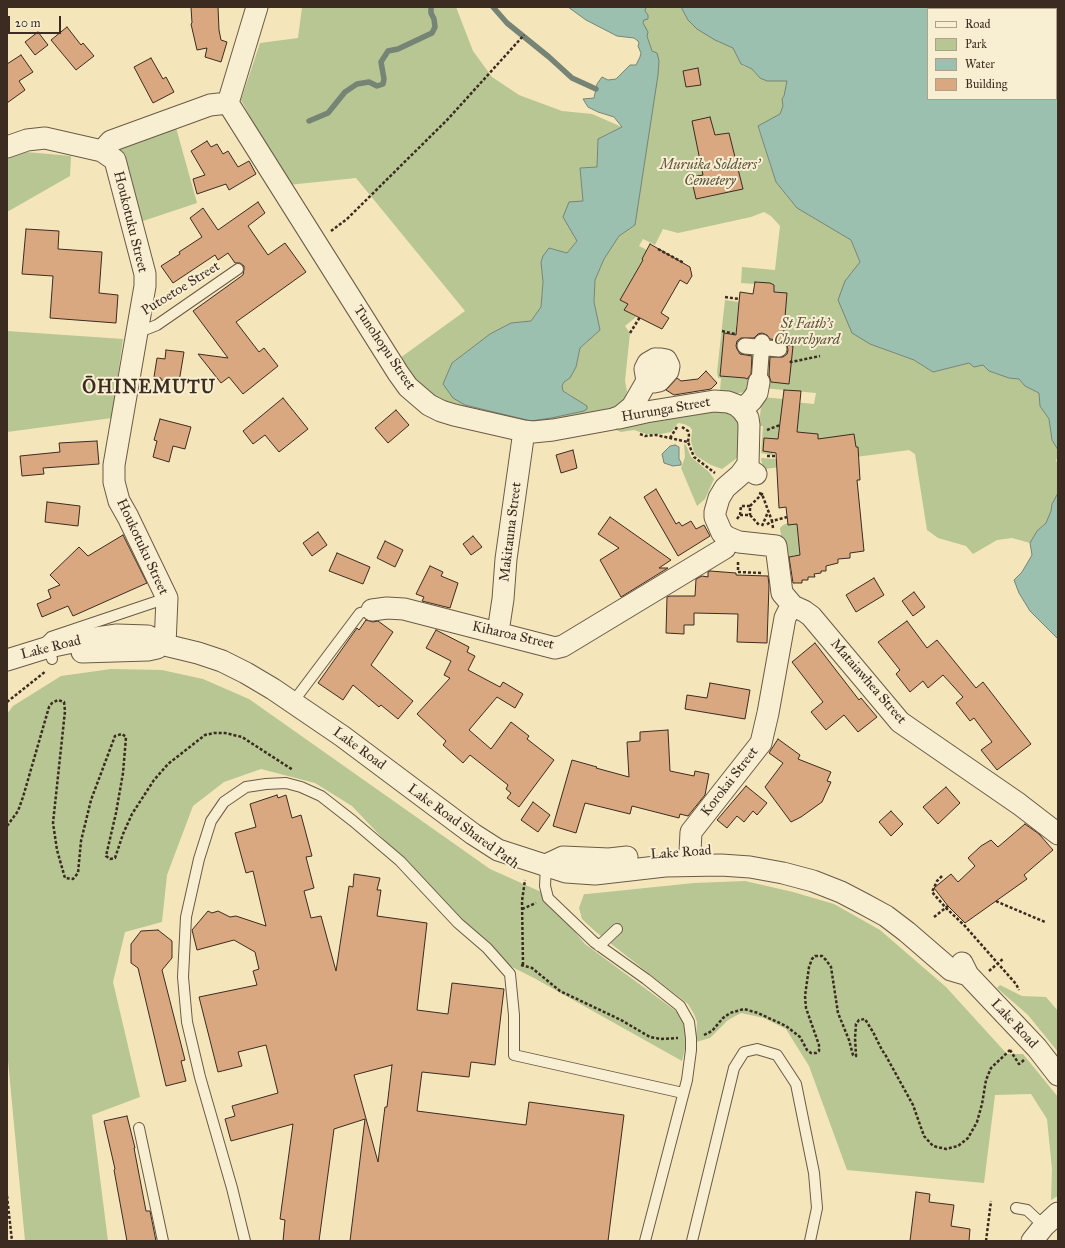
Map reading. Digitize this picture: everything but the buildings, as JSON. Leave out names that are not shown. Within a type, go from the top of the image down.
[{"type":"street","points":[[7,147],[27,140],[45,138],[102,151],[111,141],[210,105],[228,103],[257,7]]},
{"type":"street","name":"Tunohopu Street","points":[[228,103],[398,373],[408,387],[429,405],[454,415],[524,431],[533,432],[553,430],[613,419],[621,416],[632,407],[648,381]]},
{"type":"street","name":"Houkotuku Street","points":[[102,151],[115,160],[143,264],[145,286],[114,465],[114,482],[119,501],[167,598],[165,645]]},
{"type":"street","points":[[745,346],[762,345],[779,349]]},
{"type":"street","points":[[731,550],[715,517],[716,506],[737,477],[749,425],[748,418],[742,410],[757,393],[762,345]]},
{"type":"street","name":"Hurunga Street","points":[[613,419],[714,401],[728,402],[736,405],[742,410]]},
{"type":"street","name":"Makitauna Street","points":[[498,632],[503,599],[506,559],[524,431]]},
{"type":"street","name":"Mataiawhea Street","points":[[731,550],[744,543],[776,546],[782,592],[793,606],[811,616],[900,722],[1019,804],[1058,834]]},
{"type":"street","name":"Kiharoa Street","points":[[372,610],[387,608],[404,609],[498,632],[555,648],[563,646],[731,550]]},
{"type":"street","name":"Korokai Street","points":[[690,858],[690,832],[761,743],[768,713],[785,618],[793,606]]},
{"type":"street","name":"Lake Road","points":[[7,660],[50,659],[82,640],[117,635],[148,636],[165,645],[198,652],[222,661],[246,673],[293,702],[342,736],[473,834],[498,850],[527,860],[546,865],[563,857],[609,859],[690,858],[716,851],[740,852],[771,856],[815,874],[863,887],[896,906],[921,924],[961,960],[968,975],[1037,1048],[1058,1075]]},
{"type":"street","name":"Lake Road","points":[[7,675],[50,659],[86,651],[148,650],[165,645]]},
{"type":"lane","name":"Putoetoe Street","points":[[138,329],[147,329],[157,325],[238,269]]},
{"type":"lane","points":[[50,659],[47,641],[51,636],[167,598]]},
{"type":"lane","points":[[293,702],[360,613],[372,610]]},
{"type":"lane","points":[[245,1241],[234,1195],[200,1077],[187,1022],[183,977],[186,917],[199,859],[211,821],[224,802],[246,787],[286,783],[301,787],[321,796],[400,861],[458,923],[487,948],[510,974],[514,1015],[514,1055],[683,1093]]},
{"type":"lane","points":[[546,865],[545,886],[548,898],[599,946],[646,979],[680,1006],[689,1022],[691,1050],[687,1080],[645,1241]]},
{"type":"lane","points":[[599,946],[616,929]]},
{"type":"lane","points":[[692,1241],[734,1068],[744,1052],[757,1049],[777,1054],[796,1084],[814,1173],[817,1208],[810,1241]]},
{"type":"lane","points":[[139,1128],[163,1241]]},
{"type":"lane","points":[[1016,1208],[1027,1210],[1045,1226]]},
{"type":"path","points":[[316,242],[347,219],[448,119],[524,35]]},
{"type":"path","points":[[658,249],[684,264]]},
{"type":"path","points":[[672,257],[674,252]]},
{"type":"path","points":[[725,297],[739,299]]},
{"type":"path","points":[[630,333],[640,317]]},
{"type":"path","points":[[779,349],[784,357],[791,362],[820,356]]},
{"type":"path","points":[[670,438],[676,428],[679,426],[684,427],[688,431],[688,442],[694,457],[718,474],[737,477]]},
{"type":"path","points":[[636,432],[645,436],[656,435],[688,442]]},
{"type":"path","points":[[756,492],[762,494]]},
{"type":"path","points":[[750,506],[762,494]]},
{"type":"path","points":[[762,494],[772,521]]},
{"type":"path","points":[[762,528],[768,511]]},
{"type":"path","points":[[768,574],[738,572],[739,562],[731,550],[746,534],[762,528],[772,521],[787,517]]},
{"type":"path","points":[[7,702],[45,672],[50,659]]},
{"type":"path","points":[[7,826],[18,811],[23,797],[49,707],[52,703],[58,700],[64,702],[65,711],[53,823],[57,850],[65,878],[72,879],[78,873],[81,842],[91,800],[115,736],[122,734],[126,737],[123,773],[106,856],[110,859],[115,858],[132,814],[154,780],[168,764],[205,735],[225,733],[242,737],[273,758],[298,772]]},
{"type":"path","points":[[942,876],[937,881],[932,892],[965,926],[1016,984],[1019,990]]},
{"type":"path","name":"Lake Road Shared Path","points":[[522,909],[524,880],[545,886]]},
{"type":"path","points":[[523,965],[522,909],[540,901]]},
{"type":"path","points":[[996,901],[1045,922]]},
{"type":"path","points":[[934,917],[947,907]]},
{"type":"path","points":[[517,965],[532,968],[560,991],[621,1020],[650,1037],[661,1039],[699,1037],[712,1031],[730,1012],[744,1009],[758,1013],[786,1026],[800,1037],[807,1050],[811,1053],[816,1053],[819,1050],[819,1045],[806,1008],[805,996],[809,967],[812,959],[815,956],[822,956],[831,967],[838,1013],[849,1040],[853,1055],[856,1056],[856,1024],[859,1020],[865,1019],[913,1105],[924,1136],[933,1146],[946,1149],[958,1146],[968,1138],[977,1122],[990,1068],[1009,1049],[1019,1064],[1026,1058]]},
{"type":"path","points":[[989,971],[1004,958]]},
{"type":"path","points":[[7,1196],[12,1241]]},
{"type":"path","points":[[986,1241],[991,1201]]},
{"type":"green space","points":[[302,7],[456,7],[473,51],[492,77],[519,95],[562,111],[592,114],[622,127],[598,139],[597,167],[580,168],[583,202],[577,241],[567,253],[549,248],[541,262],[543,282],[541,307],[531,321],[511,323],[490,334],[452,363],[443,384],[465,405],[531,421],[567,414],[572,396],[563,391],[562,386],[564,382],[570,378],[576,367],[580,348],[600,330],[594,302],[595,280],[604,259],[619,236],[635,225],[652,51],[643,23],[646,7],[681,7],[685,13],[733,48],[743,66],[752,69],[760,78],[770,81],[787,81],[782,99],[783,106],[780,114],[758,127],[776,182],[797,208],[851,240],[860,262],[845,281],[870,344],[914,360],[933,372],[969,363],[983,365],[989,371],[1009,378],[1019,379],[1025,386],[1039,393],[1040,406],[1049,419],[1052,440],[1058,450],[1058,457],[1056,460],[1058,465],[1058,493],[1052,504],[1046,523],[1037,531],[1030,543],[1012,538],[997,540],[973,554],[966,546],[938,538],[927,530],[915,454],[909,450],[765,469],[761,458],[776,459],[777,466],[786,453],[773,453],[772,455],[761,453],[763,426],[759,426],[762,397],[814,404],[816,393],[763,388],[751,388],[744,392],[735,394],[720,391],[721,378],[718,378],[717,372],[725,300],[739,302],[736,327],[743,328],[748,336],[748,340],[772,342],[774,285],[741,283],[742,267],[775,270],[780,226],[771,216],[764,212],[751,217],[678,233],[663,229],[655,245],[643,239],[639,246],[647,250],[642,259],[643,260],[620,300],[628,304],[625,310],[636,317],[625,326],[630,333],[625,381],[627,391],[624,403],[620,408],[533,426],[448,408],[423,388],[400,358],[465,311],[356,178],[288,185],[241,100],[260,43],[298,38]],"holes":[[[698,68],[701,84],[686,87],[683,72]],[[799,408],[797,432],[818,434],[816,453],[781,449]]]},
{"type":"green space","points":[[175,124],[197,203],[140,222],[120,146]]},
{"type":"green space","points":[[26,152],[71,156],[70,176],[7,212],[7,158]]},
{"type":"green space","points":[[7,331],[123,339],[112,418],[7,432]]},
{"type":"green space","points":[[722,410],[730,414],[739,426],[739,455],[722,469],[711,465],[696,456],[691,441],[692,430],[684,424],[678,423],[671,432],[661,434],[646,434],[634,430],[621,432],[616,430],[615,427]]},
{"type":"green space","points":[[684,444],[686,445],[691,457],[709,472],[714,479],[705,499],[697,506],[681,468],[685,457]]},
{"type":"green space","points":[[788,523],[797,524],[800,555],[786,557],[784,559],[780,528]]},
{"type":"green space","points":[[111,669],[162,670],[203,679],[249,699],[490,869],[548,895],[559,913],[585,944],[680,1014],[686,1029],[686,1045],[682,1061],[534,978],[506,964],[446,905],[352,806],[315,783],[261,769],[224,782],[193,806],[167,875],[162,922],[125,932],[113,982],[140,1097],[92,1115],[108,1241],[25,1241],[7,1050],[7,714],[13,706],[61,676]]},
{"type":"green space","points":[[745,881],[793,892],[834,904],[880,930],[946,987],[1007,1054],[1023,1054],[1058,1097],[1058,1196],[1051,1200],[1052,1169],[1047,1119],[1031,1094],[995,1095],[984,1183],[847,1170],[809,1066],[786,1029],[764,1018],[741,1013],[728,1020],[710,1038],[696,1042],[697,1022],[688,1004],[596,932],[582,919],[579,908],[584,894],[694,883]]},
{"type":"green space","points":[[1000,985],[1022,996],[1046,997],[1058,1011],[1058,1052],[1028,1015],[997,988]]},
{"type":"water","points":[[568,7],[646,7],[645,11],[648,15],[648,19],[644,20],[643,23],[648,32],[647,36],[652,51],[657,53],[659,61],[658,75],[635,225],[619,236],[604,259],[595,280],[594,302],[600,330],[580,348],[576,367],[570,378],[564,382],[562,386],[563,391],[587,406],[587,409],[584,411],[531,421],[465,405],[453,398],[443,384],[452,363],[490,334],[511,323],[531,321],[541,307],[543,282],[541,262],[543,256],[549,248],[567,253],[577,241],[563,217],[569,202],[583,201],[580,168],[597,167],[598,139],[622,127],[614,117],[588,107],[583,99],[594,98],[597,84],[602,77],[608,80],[616,79],[630,65],[636,65],[641,53],[638,46],[639,43],[634,38],[617,36],[586,20]]},
{"type":"water","points":[[681,7],[1058,7],[1058,450],[1052,440],[1049,419],[1040,406],[1039,393],[1025,386],[1019,379],[1009,378],[989,371],[983,365],[974,367],[969,363],[933,372],[914,360],[870,344],[852,333],[838,300],[845,281],[860,262],[851,240],[797,208],[776,182],[758,126],[780,114],[783,106],[782,99],[787,81],[767,81],[760,78],[752,69],[741,64],[733,48],[715,40],[697,29],[688,20]]},
{"type":"water","points":[[675,445],[679,447],[679,459],[681,465],[673,466],[664,463],[662,454],[670,446]]},
{"type":"water","points":[[1058,493],[1058,639],[1030,611],[1019,593],[1014,580],[1022,572],[1032,555],[1030,543],[1037,531],[1046,523],[1052,504]]},
{"type":"waterway","points":[[309,121],[328,113],[345,92],[357,84],[369,82],[377,86],[383,84],[384,79],[381,62],[388,51],[398,49],[432,33],[435,27],[431,7]]},
{"type":"waterway","points":[[493,7],[507,23],[572,78],[596,89]]},
{"type":"district","name":"ŌHINEMUTU","points":[[149,389]]},
{"type":"park label","name":"Muruika Soldiers’ Cemetery","points":[[710,174]]},
{"type":"park label","name":"St Faith's Churchyard","points":[[807,334]]}]
